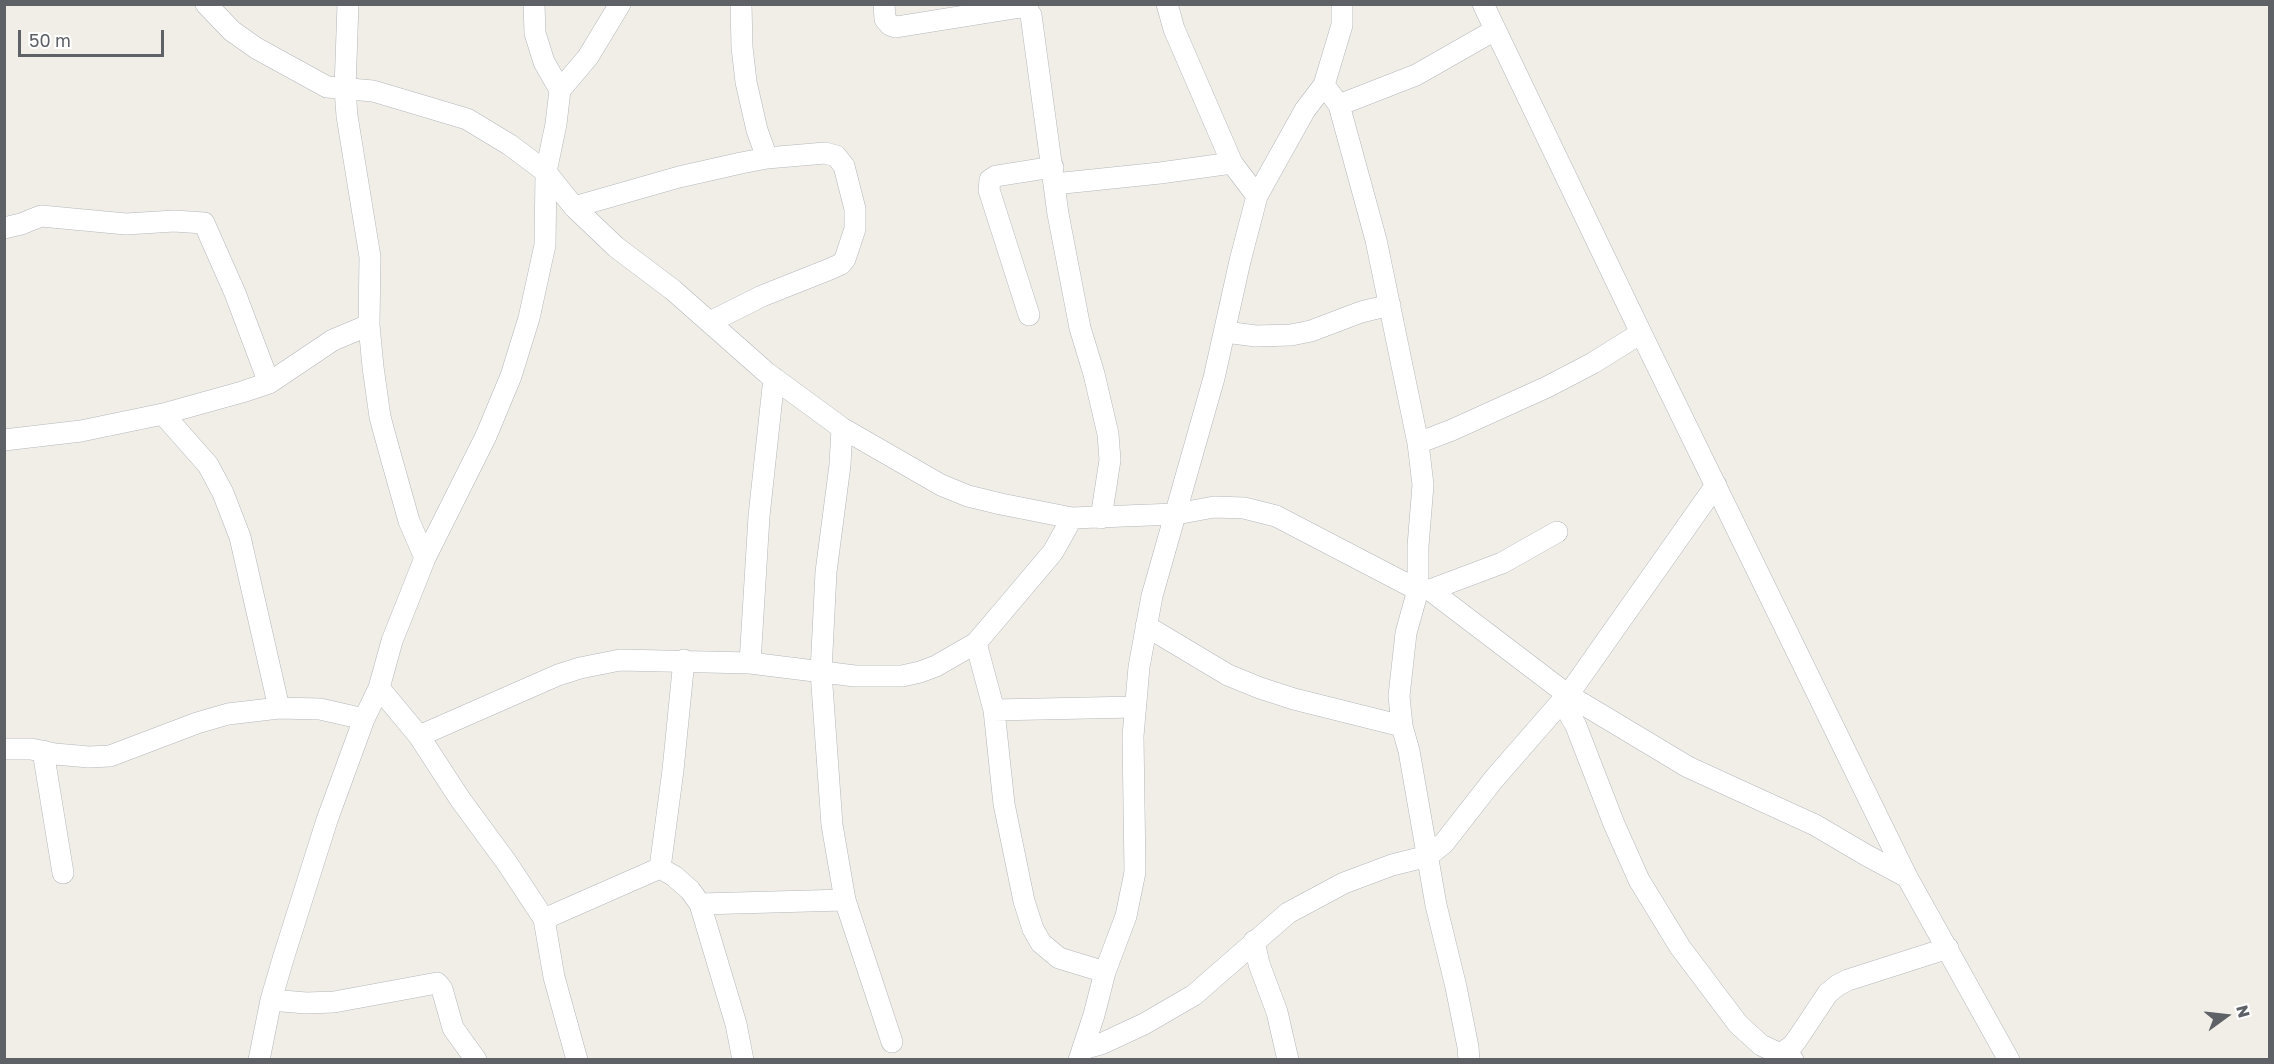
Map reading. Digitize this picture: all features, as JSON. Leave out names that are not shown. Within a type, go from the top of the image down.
[{"type":"street","points":[[206,4],[232,31],[256,48],[327,87],[373,91],[467,118],[510,145],[546,172],[574,207],[616,247],[710,321],[774,378],[842,428],[941,484],[968,496],[1072,518],[1176,514],[1214,507],[1244,508],[1276,516],[1424,590],[1565,698],[1688,767],[1815,825],[1907,877]]},
{"type":"street","points":[[348,4],[345,89],[357,185],[370,257],[369,325],[380,417],[409,521],[425,558]]},
{"type":"street","points":[[534,4],[535,33],[544,62],[560,90]]},
{"type":"street","points":[[259,1059],[271,1000],[327,820],[364,719],[379,688],[392,641],[425,558],[486,436],[511,376],[529,318],[545,245],[546,172],[560,90],[588,57],[620,4]]},
{"type":"street","points":[[741,4],[746,82],[766,158]]},
{"type":"street","points":[[884,4],[885,19],[890,25],[896,27],[1021,7],[1027,9],[1031,15],[1058,214],[1080,328],[1108,434],[1110,460],[1101,518]]},
{"type":"street","points":[[1167,4],[1174,29],[1232,163],[1257,196]]},
{"type":"street","points":[[1081,1054],[1105,972],[1126,916],[1135,872],[1136,831],[1132,774],[1135,708],[1139,667],[1152,596],[1225,332],[1257,196],[1305,110],[1324,85],[1342,25],[1342,4]]},
{"type":"street","points":[[1483,4],[1907,877],[2009,1059]]},
{"type":"street","points":[[1339,105],[1416,75],[1447,60],[1495,30]]},
{"type":"street","points":[[1324,85],[1339,105],[1376,240],[1418,443],[1423,485],[1418,546],[1424,590],[1406,633],[1399,696],[1402,726],[1409,751],[1436,905],[1466,1037],[1468,1059]]},
{"type":"street","points":[[574,207],[679,177],[766,158],[825,153],[837,156],[844,166],[855,209],[855,229],[850,248],[841,264],[762,296],[710,321]]},
{"type":"street","points":[[1029,315],[989,190],[990,180],[996,176],[1053,176],[1232,163]]},
{"type":"street","points":[[4,228],[41,216],[126,224],[174,221],[204,223],[269,383]]},
{"type":"street","points":[[1225,332],[1256,336],[1291,335],[1390,305]]},
{"type":"street","points":[[4,440],[81,430],[163,414],[269,383],[333,340],[369,325]]},
{"type":"street","points":[[1418,443],[1547,387],[1593,363],[1641,333]]},
{"type":"street","points":[[750,663],[759,516],[774,378]]},
{"type":"street","points":[[163,414],[208,465],[223,493],[240,537],[279,708]]},
{"type":"street","points":[[842,428],[840,465],[826,572],[821,672],[832,825],[844,900],[892,1042]]},
{"type":"street","points":[[1081,1054],[1171,1010],[1194,995],[1288,913],[1334,888],[1392,865],[1428,856],[1444,843],[1501,770],[1565,698],[1716,485]]},
{"type":"street","points":[[419,736],[580,668],[620,660],[750,663],[855,676],[902,676],[936,666],[976,643],[1053,552],[1072,518]]},
{"type":"street","points":[[1424,590],[1502,563],[1557,532]]},
{"type":"street","points":[[1146,626],[1228,675],[1260,688],[1294,699],[1402,726]]},
{"type":"street","points":[[976,643],[994,710],[1004,804],[1032,929],[1041,943],[1059,958],[1105,972]]},
{"type":"street","points":[[660,868],[684,660]]},
{"type":"street","points":[[379,688],[419,736],[544,919],[554,977],[577,1059]]},
{"type":"street","points":[[1565,698],[1614,824],[1639,880],[1680,947],[1738,1024],[1761,1045],[1784,1058],[1828,993],[1838,986],[1848,980],[1948,948]]},
{"type":"street","points":[[4,749],[31,748],[55,754],[110,756],[197,723],[228,714],[279,708],[320,710],[364,719]]},
{"type":"street","points":[[994,710],[1135,708]]},
{"type":"street","points":[[43,751],[63,873]]},
{"type":"street","points":[[660,868],[674,876],[690,890],[700,904],[736,1024],[743,1059]]},
{"type":"street","points":[[544,919],[660,868]]},
{"type":"street","points":[[700,904],[844,900]]},
{"type":"street","points":[[1254,941],[1259,964],[1277,1012],[1288,1059]]},
{"type":"street","points":[[271,1000],[306,1003],[334,1002],[437,983],[442,989],[453,1028],[476,1059]]}]
